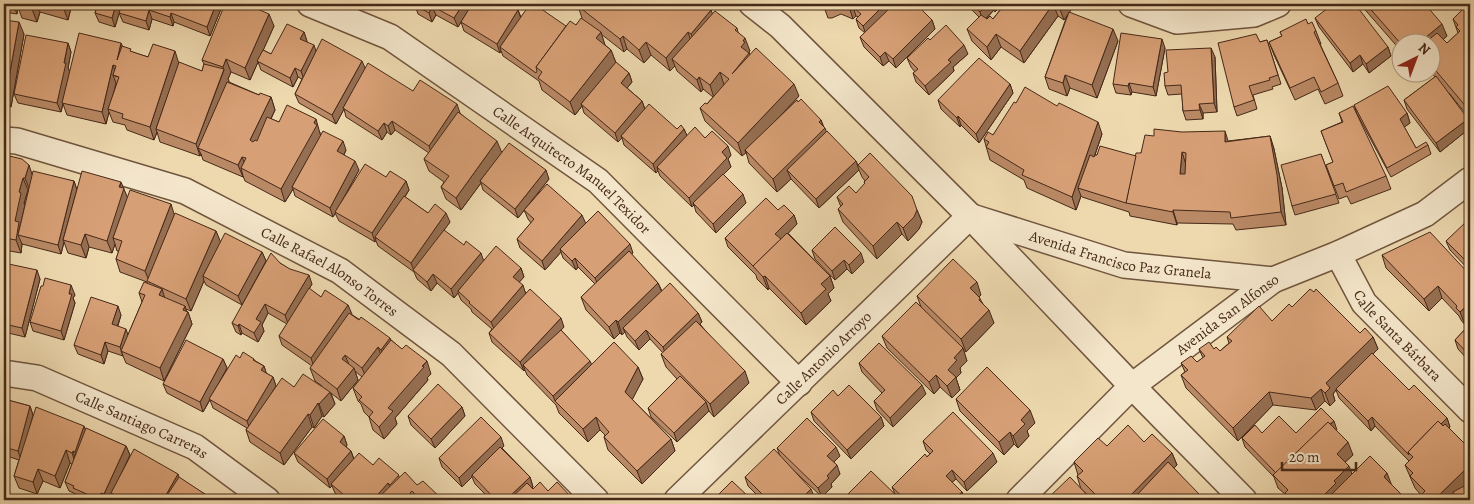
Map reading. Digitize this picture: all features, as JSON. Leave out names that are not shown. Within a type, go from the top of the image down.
[{"type":"street","name":"Calle Arquitecto Manuel Texidor","points":[[310,4],[390,36],[598,181],[799,383]]},
{"type":"street","name":"Avenida Francisco Paz Granela","points":[[752,4],[780,26],[970,216],[1244,500]]},
{"type":"street","points":[[1132,4],[1177,21],[1254,14],[1278,4]]},
{"type":"street","name":"Calle Rafael Alonso Torres","points":[[4,140],[17,141],[185,191],[340,271],[451,354],[596,500]]},
{"type":"street","name":"Avenida San Alfonso","points":[[1019,500],[1132,386],[1273,280],[1338,254],[1425,214],[1470,180]]},
{"type":"street","name":"Calle Antonio Arroyo","points":[[677,500],[970,216]]},
{"type":"street","name":"Avenida Francisco Paz Granela","points":[[970,216],[1124,265],[1273,280]]},
{"type":"street","name":"Calle Santa Bárbara","points":[[1338,254],[1364,304],[1470,410]]},
{"type":"street","name":"Calle Santiago Carreras","points":[[4,373],[37,378],[195,447],[267,500]]},
{"type":"building","points":[[17,4],[34,4],[32,9]]},
{"type":"building","points":[[50,4],[64,4],[63,7]]},
{"type":"building","points":[[98,4],[116,4],[112,18],[95,13]]},
{"type":"building","points":[[122,4],[174,4],[173,8],[175,4],[216,4],[207,27],[171,13],[170,17],[149,10],[146,21],[119,13]]},
{"type":"building","points":[[225,4],[246,4],[269,14],[245,68],[226,59],[223,67],[202,60]]},
{"type":"building","points":[[416,4],[463,4],[454,18],[432,6],[429,13]]},
{"type":"building","points":[[472,4],[508,4],[518,10],[497,44],[461,22]]},
{"type":"building","points":[[530,4],[534,4],[566,26],[536,67],[536,73],[500,47]]},
{"type":"building","points":[[580,4],[703,4],[711,10],[691,34],[688,32],[666,58],[646,42],[639,50],[623,36],[620,39],[578,6]]},
{"type":"building","points":[[825,4],[837,4],[829,9],[825,9]]},
{"type":"building","points":[[837,4],[885,4],[863,26],[856,19],[861,14],[853,7],[850,10]]},
{"type":"building","points":[[894,4],[916,4],[932,20],[893,59],[885,52],[880,57],[860,37]]},
{"type":"building","points":[[971,4],[988,4],[980,12]]},
{"type":"building","points":[[1005,4],[1053,4],[1020,51],[996,34],[987,47],[967,29],[981,15],[987,19],[990,16],[993,19]]},
{"type":"building","points":[[1333,4],[1355,4],[1388,47],[1366,64],[1360,55],[1350,63],[1315,18]]},
{"type":"building","points":[[1366,4],[1425,4],[1442,24],[1432,32],[1392,32],[1392,34]]},
{"type":"building","points":[[1470,4],[1470,107],[1468,109],[1442,78],[1442,38],[1447,43],[1460,31],[1453,19]]},
{"type":"building","points":[[715,11],[737,28],[735,30],[745,38],[743,41],[745,42],[741,47],[749,53],[732,74],[756,48],[794,84],[738,143],[700,108],[705,103],[707,104],[729,79],[720,72],[710,85],[699,77],[697,80],[672,59]]},
{"type":"building","points":[[1069,12],[1113,29],[1092,85],[1065,75],[1063,83],[1045,77]]},
{"type":"building","points":[[581,18],[601,32],[596,38],[611,50],[570,102],[538,78],[542,72],[536,67],[570,21],[576,25]]},
{"type":"building","points":[[1306,19],[1308,24],[1312,22],[1316,31],[1314,32],[1338,83],[1321,92],[1314,77],[1290,88],[1269,42],[1282,36],[1280,32]]},
{"type":"building","points":[[4,20],[19,22],[6,94],[4,94]]},
{"type":"building","points":[[287,24],[304,32],[300,39],[314,45],[301,71],[295,68],[290,78],[257,61],[263,50],[271,54]]},
{"type":"building","points":[[946,25],[964,45],[948,60],[951,62],[925,86],[913,73],[918,69],[907,58],[928,38],[930,40]]},
{"type":"building","points":[[79,33],[121,43],[117,60],[122,46],[148,57],[153,44],[175,51],[150,127],[122,118],[123,114],[108,109],[119,77],[113,75],[116,66],[113,65],[102,112],[62,103]]},
{"type":"building","points":[[1121,33],[1162,39],[1153,87],[1129,83],[1128,86],[1113,84]]},
{"type":"building","points":[[1256,34],[1260,42],[1267,40],[1278,75],[1269,78],[1270,80],[1249,86],[1254,100],[1234,107],[1218,43]]},
{"type":"building","points":[[26,35],[68,43],[64,63],[66,63],[57,103],[14,94]]},
{"type":"building","points":[[322,39],[362,61],[332,115],[295,94]]},
{"type":"building","points":[[1211,48],[1214,103],[1199,104],[1200,110],[1183,111],[1181,85],[1165,86],[1164,73],[1168,72],[1166,50]]},
{"type":"building","points":[[979,58],[1010,84],[976,134],[938,100]]},
{"type":"building","points":[[179,62],[202,71],[204,64],[224,69],[196,144],[156,129]]},
{"type":"building","points":[[616,62],[629,73],[621,83],[642,101],[615,133],[581,104]]},
{"type":"building","points":[[368,63],[413,91],[420,80],[457,104],[429,146],[392,121],[388,126],[384,123],[378,131],[343,108]]},
{"type":"building","points":[[227,82],[259,95],[260,93],[271,97],[250,140],[253,142],[257,141],[267,117],[279,122],[287,105],[316,119],[314,123],[317,125],[281,189],[241,168],[246,158],[242,157],[238,165],[198,148]]},
{"type":"building","points":[[1428,82],[1440,82],[1468,119],[1436,143],[1404,100]]},
{"type":"building","points":[[1388,86],[1407,113],[1400,119],[1416,148],[1426,142],[1428,145],[1387,168],[1354,105]]},
{"type":"building","points":[[1025,87],[1057,106],[1059,103],[1098,122],[1072,197],[1022,175],[1024,170],[986,147],[989,142],[984,139],[988,132],[993,135]]},
{"type":"building","points":[[801,99],[821,120],[819,122],[825,128],[773,179],[745,150],[797,100],[798,102]]},
{"type":"building","points":[[649,104],[677,129],[681,125],[684,129],[653,164],[621,136]]},
{"type":"building","points":[[1353,106],[1386,176],[1346,192],[1343,183],[1334,186],[1326,165],[1333,162],[1321,131],[1343,122],[1339,113]]},
{"type":"building","points":[[458,112],[497,141],[456,198],[441,187],[449,176],[424,159]]},
{"type":"building","points":[[695,127],[705,138],[712,131],[728,146],[722,152],[727,158],[689,198],[657,167]]},
{"type":"building","points":[[1154,129],[1182,132],[1225,131],[1225,142],[1270,136],[1281,212],[1231,218],[1230,212],[1173,210],[1173,212],[1126,203],[1136,153],[1141,153],[1145,135],[1154,136]],"holes":[[[1182,152],[1186,153],[1185,174],[1180,174]]]},
{"type":"building","points":[[323,131],[343,141],[337,151],[355,161],[330,208],[292,187]]},
{"type":"building","points":[[827,131],[856,161],[816,199],[787,170]]},
{"type":"building","points":[[509,143],[546,170],[515,209],[480,181]]},
{"type":"building","points":[[1100,146],[1136,156],[1126,203],[1078,188],[1090,155],[1094,157],[1097,155]]},
{"type":"building","points":[[870,153],[912,196],[917,210],[914,217],[903,228],[897,222],[873,246],[838,209],[843,204],[837,197],[849,186],[856,193],[865,183],[869,177],[858,165]]},
{"type":"building","points":[[1321,154],[1336,194],[1292,206],[1281,165]]},
{"type":"building","points":[[5,155],[22,159],[29,165],[19,192],[21,193],[15,221],[19,222],[16,240],[4,238]]},
{"type":"building","points":[[365,164],[386,177],[390,171],[406,181],[372,233],[335,212]]},
{"type":"building","points":[[33,171],[74,181],[58,245],[18,235]]},
{"type":"building","points":[[82,171],[121,182],[119,187],[124,188],[107,241],[85,234],[81,245],[63,240]]},
{"type":"building","points":[[723,174],[743,194],[713,224],[693,203]]},
{"type":"building","points":[[547,184],[582,215],[542,261],[517,239],[534,219],[524,210]]},
{"type":"building","points":[[130,190],[171,204],[145,271],[116,259],[122,241],[113,238]]},
{"type":"building","points":[[404,196],[428,213],[435,204],[446,213],[411,263],[375,237]]},
{"type":"building","points":[[766,198],[778,210],[784,205],[794,215],[775,234],[781,239],[753,266],[725,238]]},
{"type":"building","points":[[598,211],[630,244],[595,278],[575,258],[572,261],[560,249]]},
{"type":"building","points":[[175,213],[216,231],[186,299],[147,281]]},
{"type":"building","points":[[1470,220],[1470,265],[1446,241]]},
{"type":"building","points":[[835,227],[861,253],[849,265],[844,260],[832,271],[812,250]]},
{"type":"building","points":[[444,230],[464,245],[466,241],[481,253],[451,289],[433,274],[427,282],[413,270]]},
{"type":"building","points":[[1430,232],[1470,275],[1470,303],[1460,312],[1456,308],[1457,306],[1438,286],[1424,299],[1382,255]]},
{"type":"building","points":[[225,233],[262,252],[238,296],[203,276]]},
{"type":"building","points":[[787,233],[830,276],[821,284],[826,289],[801,313],[753,266]]},
{"type":"building","points":[[496,246],[521,268],[513,277],[523,285],[491,322],[458,291]]},
{"type":"building","points":[[629,251],[658,283],[618,322],[616,320],[609,327],[581,297]]},
{"type":"building","points":[[271,253],[280,263],[290,269],[309,275],[285,315],[265,304],[256,319],[261,322],[254,333],[239,324],[238,326],[232,323]]},
{"type":"building","points":[[953,259],[977,282],[970,288],[989,310],[961,339],[917,296]]},
{"type":"building","points":[[4,263],[37,270],[22,328],[4,324]]},
{"type":"building","points":[[45,278],[71,285],[69,294],[72,294],[61,331],[30,322]]},
{"type":"building","points":[[144,282],[162,289],[159,295],[185,306],[183,310],[188,312],[160,368],[121,351],[145,295],[139,293]]},
{"type":"building","points":[[670,283],[698,313],[663,347],[646,330],[635,341],[623,328]]},
{"type":"building","points":[[309,288],[321,297],[325,290],[348,305],[311,358],[279,336]]},
{"type":"building","points":[[530,289],[561,318],[520,362],[489,333]]},
{"type":"building","points":[[1310,289],[1314,292],[1316,289],[1360,333],[1365,328],[1373,337],[1326,383],[1330,388],[1325,393],[1321,389],[1311,398],[1269,392],[1233,428],[1181,375],[1188,370],[1181,363],[1191,356],[1197,362],[1205,356],[1199,349],[1209,342],[1214,349],[1216,347],[1220,351],[1232,341],[1227,337],[1259,306],[1272,321],[1289,304],[1292,307]]},
{"type":"building","points":[[91,297],[118,306],[112,324],[126,329],[120,347],[105,342],[101,355],[74,345]]},
{"type":"building","points":[[916,302],[963,348],[954,358],[957,360],[948,370],[956,377],[947,386],[936,375],[929,382],[882,336]]},
{"type":"building","points":[[349,313],[359,320],[361,317],[390,338],[381,350],[378,347],[362,368],[345,355],[342,359],[354,368],[337,389],[310,368]]},
{"type":"building","points":[[696,321],[745,371],[710,404],[661,354]]},
{"type":"building","points":[[1470,324],[1470,356],[1455,340]]},
{"type":"building","points":[[561,330],[590,361],[553,396],[523,365]]},
{"type":"building","points":[[186,340],[223,359],[200,402],[163,384]]},
{"type":"building","points":[[391,340],[402,349],[406,345],[427,361],[422,366],[424,367],[388,408],[393,411],[379,427],[369,417],[373,412],[359,400],[362,397],[353,388]]},
{"type":"building","points":[[614,342],[638,367],[625,392],[671,439],[637,471],[604,437],[609,432],[596,417],[583,429],[555,401]]},
{"type":"building","points":[[879,343],[922,385],[890,418],[874,401],[885,390],[859,363]]},
{"type":"building","points":[[243,352],[264,366],[261,370],[273,377],[247,421],[209,399],[236,355],[240,358]]},
{"type":"building","points":[[1372,353],[1409,390],[1414,385],[1447,418],[1441,424],[1438,421],[1408,452],[1409,455],[1372,417],[1368,421],[1336,389]]},
{"type":"building","points":[[987,367],[1030,410],[1021,420],[1025,424],[1013,436],[1010,432],[999,442],[956,399]]},
{"type":"building","points":[[303,374],[330,392],[318,403],[310,415],[308,414],[280,453],[246,430],[282,378],[294,387]]},
{"type":"building","points":[[680,376],[706,402],[674,433],[648,408]]},
{"type":"building","points":[[438,384],[462,407],[431,439],[408,416]]},
{"type":"building","points":[[849,385],[881,417],[847,450],[811,412],[833,390],[838,396]]},
{"type":"building","points":[[4,399],[30,406],[18,451],[4,447]]},
{"type":"building","points":[[36,407],[84,426],[75,452],[73,451],[72,453],[66,450],[55,476],[38,469],[33,482],[14,476]]},
{"type":"building","points":[[1321,408],[1334,421],[1330,424],[1328,422],[1276,473],[1242,438],[1255,425],[1262,433],[1279,416],[1296,433]]},
{"type":"building","points":[[953,412],[993,453],[964,482],[952,470],[946,476],[962,492],[953,500],[906,500],[892,487],[925,454],[927,457],[933,451],[923,441]]},
{"type":"building","points":[[481,417],[501,437],[459,478],[439,458]]},
{"type":"building","points":[[807,418],[836,447],[827,456],[837,465],[827,476],[829,478],[818,488],[777,448]]},
{"type":"building","points":[[323,419],[344,436],[340,442],[351,451],[327,479],[294,453]]},
{"type":"building","points":[[1438,421],[1443,426],[1445,424],[1470,449],[1470,465],[1434,500],[1418,500],[1425,491],[1410,476],[1413,473],[1405,465],[1413,457],[1408,452]]},
{"type":"building","points":[[1328,422],[1348,442],[1337,454],[1349,466],[1319,500],[1292,500],[1285,493],[1288,490],[1273,475]]},
{"type":"building","points":[[1128,425],[1144,442],[1152,434],[1172,453],[1126,500],[1101,500],[1077,476],[1083,471],[1074,462],[1098,438],[1107,446]]},
{"type":"building","points":[[86,428],[126,446],[104,494],[101,493],[98,499],[73,488],[74,486],[65,482]]},
{"type":"building","points":[[500,447],[530,477],[506,500],[496,500],[472,475]]},
{"type":"building","points":[[134,449],[178,474],[163,500],[136,500],[130,496],[127,500],[124,500],[111,493]]},
{"type":"building","points":[[774,449],[811,489],[800,500],[768,500],[745,477]]},
{"type":"building","points":[[359,453],[373,465],[379,458],[399,475],[390,485],[388,483],[373,500],[350,500],[331,484]]},
{"type":"building","points":[[1370,456],[1387,473],[1384,477],[1404,497],[1401,500],[1326,500]]},
{"type":"building","points":[[1168,462],[1200,495],[1194,500],[1140,500],[1136,496]]},
{"type":"building","points":[[871,471],[901,500],[843,499]]},
{"type":"building","points":[[405,472],[417,485],[423,481],[443,500],[421,500],[412,491],[410,493],[416,500],[377,499]]},
{"type":"building","points":[[179,477],[214,500],[164,500]]},
{"type":"building","points":[[1070,477],[1092,500],[1046,500]]},
{"type":"building","points":[[732,481],[752,500],[713,500]]},
{"type":"building","points":[[540,482],[548,491],[557,482],[574,500],[509,500],[527,483],[533,489]]},
{"type":"building","points":[[1470,483],[1470,500],[1457,500],[1453,492]]},
{"type":"building","points":[[233,495],[240,500],[228,500]]}]
